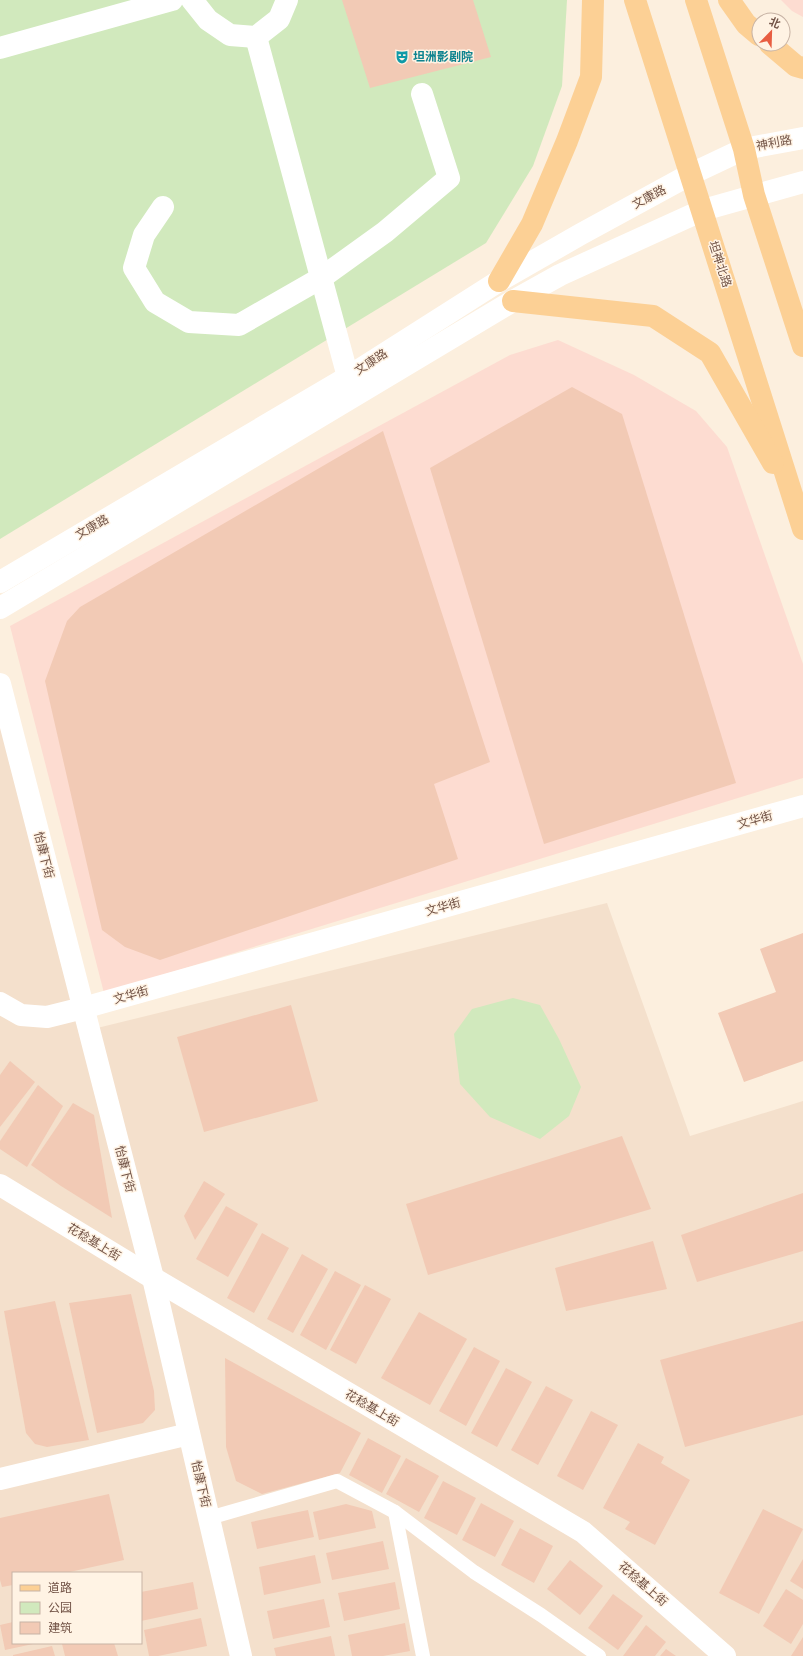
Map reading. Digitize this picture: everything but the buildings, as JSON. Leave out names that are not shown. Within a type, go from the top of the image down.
[{"type":"main road","points":[[499,281],[532,224],[567,141],[591,78],[593,0]]},
{"type":"main road","name":"坦神北路","points":[[635,0],[703,210],[803,529]]},
{"type":"main road","points":[[696,0],[744,149],[754,195],[803,346]]},
{"type":"main road","points":[[729,0],[746,24],[751,28]]},
{"type":"main road","points":[[779,52],[796,66],[803,68]]},
{"type":"main road","points":[[514,301],[653,316],[710,353],[794,501]]},
{"type":"street","points":[[0,48],[172,0]]},
{"type":"street","points":[[192,0],[208,20],[230,35],[256,37],[279,19],[287,0]]},
{"type":"street","points":[[256,37],[348,377]]},
{"type":"street","points":[[164,207],[144,236],[134,268],[155,302],[189,322],[239,325],[321,278],[385,232],[449,178],[422,94]]},
{"type":"street","name":"神利路","points":[[744,149],[803,138]]},
{"type":"street","name":"文康路","points":[[0,582],[348,377],[499,281],[691,174],[744,149]]},
{"type":"street","points":[[0,608],[560,275],[703,210],[803,182]]},
{"type":"street","name":"怡康下街","points":[[0,684],[152,1278],[241,1656]]},
{"type":"street","name":"文华街","points":[[0,1003],[21,1015],[47,1017],[803,806]]},
{"type":"street","name":"花稔基上街","points":[[0,1185],[152,1278],[583,1532],[725,1656]]},
{"type":"street","points":[[0,1479],[189,1434]]},
{"type":"lane","points":[[209,1518],[337,1481],[395,1512],[474,1572],[541,1615],[599,1656]]},
{"type":"lane","points":[[395,1512],[423,1656]]},
{"type":"shaded area","points":[[781,0],[803,0],[803,17],[792,11]]},
{"type":"shaded area","points":[[558,340],[634,375],[696,411],[727,447],[803,664],[803,778],[104,993],[10,626],[510,355]]},
{"type":"shaded area","points":[[0,677],[89,1030],[607,903],[690,1136],[803,1101],[803,1656],[0,1656]]},
{"type":"green space","points":[[0,0],[567,0],[562,86],[533,166],[486,243],[0,539]]},
{"type":"green space","points":[[513,998],[540,1005],[559,1039],[581,1087],[569,1116],[540,1139],[490,1117],[460,1084],[454,1034],[472,1009]]},
{"type":"place","name":"坦洲影剧院","points":[[402,57]]}]
